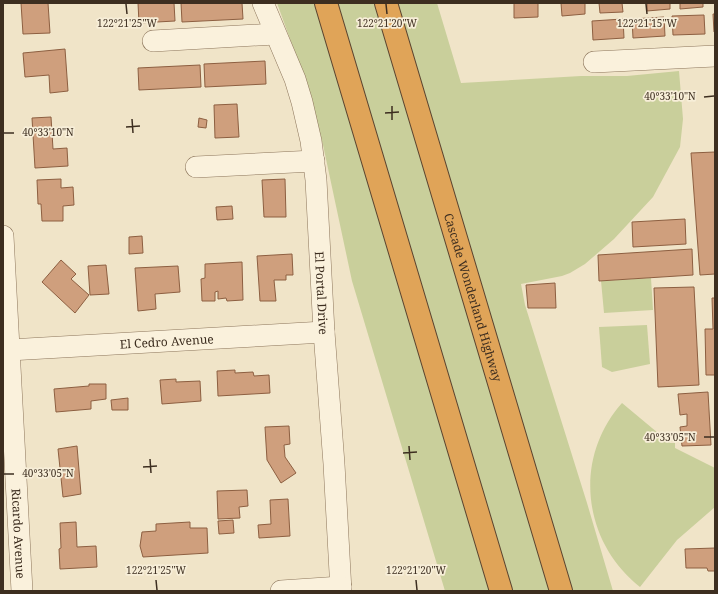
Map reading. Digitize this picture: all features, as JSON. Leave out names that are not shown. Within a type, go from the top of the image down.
[{"type":"highway","points":[[326,3],[501,591]]},
{"type":"highway","name":"Cascade Wonderland Highway","points":[[386,3],[561,591]]},
{"type":"street","name":"El Portal Drive","points":[[263,3],[295,79],[302,102],[314,161],[341,589]]},
{"type":"street","points":[[153,41],[275,34]]},
{"type":"street","points":[[594,62],[715,56]]},
{"type":"street","points":[[196,167],[314,161]]},
{"type":"street","name":"Ricardo Avenue","points":[[3,236],[22,591]]},
{"type":"street","name":"El Cedro Avenue","points":[[9,350],[324,332]]},
{"type":"street","points":[[282,591],[341,589]]},
{"type":"green space","points":[[277,3],[437,3],[461,83],[581,76],[627,76],[679,71],[683,119],[680,147],[653,197],[614,239],[585,264],[562,276],[521,284],[525,305],[613,591],[445,591],[352,281],[323,145],[307,86]]},
{"type":"green space","points":[[651,278],[653,310],[604,313],[601,281]]},
{"type":"green space","points":[[647,325],[650,364],[612,372],[602,367],[599,327]]},
{"type":"green space","points":[[622,403],[670,443],[675,443],[675,448],[715,468],[715,507],[677,540],[640,587],[621,568],[606,547],[596,523],[591,498],[591,473],[596,448],[606,425]]},
{"type":"building","points":[[21,3],[48,3],[50,33],[23,34]]},
{"type":"building","points":[[138,3],[174,3],[175,21],[139,23]]},
{"type":"building","points":[[181,3],[242,3],[243,19],[182,22]]},
{"type":"building","points":[[514,3],[538,3],[538,17],[514,18]]},
{"type":"building","points":[[561,3],[585,3],[585,14],[562,16]]},
{"type":"building","points":[[599,3],[622,3],[623,12],[600,13]]},
{"type":"building","points":[[647,3],[670,3],[670,9],[647,11]]},
{"type":"building","points":[[680,3],[703,3],[703,7],[680,9]]},
{"type":"building","points":[[713,14],[715,14],[715,32],[714,32]]},
{"type":"building","points":[[704,15],[705,34],[673,35],[672,16]]},
{"type":"building","points":[[664,17],[665,36],[633,38],[632,19]]},
{"type":"building","points":[[623,19],[624,38],[593,40],[592,21]]},
{"type":"building","points":[[65,49],[68,91],[50,93],[49,75],[25,77],[23,53]]},
{"type":"building","points":[[265,61],[266,84],[205,87],[204,64]]},
{"type":"building","points":[[200,65],[201,87],[139,90],[138,68]]},
{"type":"building","points":[[237,104],[239,137],[215,138],[214,105]]},
{"type":"building","points":[[51,117],[53,149],[67,148],[68,166],[35,168],[32,118]]},
{"type":"building","points":[[199,118],[207,120],[206,128],[198,127]]},
{"type":"building","points":[[715,152],[715,274],[700,275],[691,153]]},
{"type":"building","points":[[61,179],[61,188],[73,187],[74,205],[63,206],[63,221],[42,221],[41,204],[38,204],[37,180]]},
{"type":"building","points":[[285,179],[286,217],[264,217],[262,180]]},
{"type":"building","points":[[232,206],[233,219],[217,220],[216,207]]},
{"type":"building","points":[[685,219],[686,244],[633,247],[632,222]]},
{"type":"building","points":[[142,236],[143,253],[129,254],[129,237]]},
{"type":"building","points":[[692,249],[693,275],[599,281],[598,255]]},
{"type":"building","points":[[292,254],[293,275],[286,275],[286,280],[274,280],[276,301],[260,301],[257,256]]},
{"type":"building","points":[[61,260],[76,274],[71,279],[89,295],[75,313],[42,282]]},
{"type":"building","points":[[242,262],[243,300],[227,301],[226,298],[218,299],[218,291],[215,292],[215,301],[202,301],[201,279],[205,278],[205,264]]},
{"type":"building","points":[[106,265],[109,294],[90,295],[88,266]]},
{"type":"building","points":[[178,266],[180,292],[155,294],[156,309],[138,311],[135,268]]},
{"type":"building","points":[[555,283],[556,308],[528,308],[526,285]]},
{"type":"building","points":[[694,287],[699,385],[658,387],[654,288]]},
{"type":"building","points":[[712,298],[715,298],[715,375],[706,375],[705,329],[713,329]]},
{"type":"building","points":[[235,370],[235,373],[253,372],[254,376],[269,375],[270,393],[218,396],[217,371]]},
{"type":"building","points":[[176,379],[176,382],[200,381],[201,401],[162,404],[160,380]]},
{"type":"building","points":[[89,384],[106,384],[106,399],[91,401],[91,409],[56,412],[54,389],[89,386]]},
{"type":"building","points":[[708,392],[711,445],[682,446],[680,427],[687,426],[687,414],[680,415],[678,394]]},
{"type":"building","points":[[128,398],[128,410],[112,410],[111,400]]},
{"type":"building","points":[[289,426],[290,444],[284,445],[285,457],[296,473],[281,483],[267,460],[265,427]]},
{"type":"building","points":[[77,446],[81,494],[63,497],[58,449]]},
{"type":"building","points":[[247,490],[248,506],[239,507],[240,518],[218,519],[217,491]]},
{"type":"building","points":[[288,499],[290,536],[259,538],[258,525],[271,524],[270,500]]},
{"type":"building","points":[[233,520],[234,533],[219,534],[218,521]]},
{"type":"building","points":[[76,522],[77,547],[96,546],[97,567],[60,569],[60,523]]},
{"type":"building","points":[[190,522],[190,528],[207,528],[208,553],[143,557],[140,546],[142,532],[156,531],[156,524]]},
{"type":"building","points":[[715,548],[715,571],[708,571],[707,568],[686,568],[685,549]]}]
